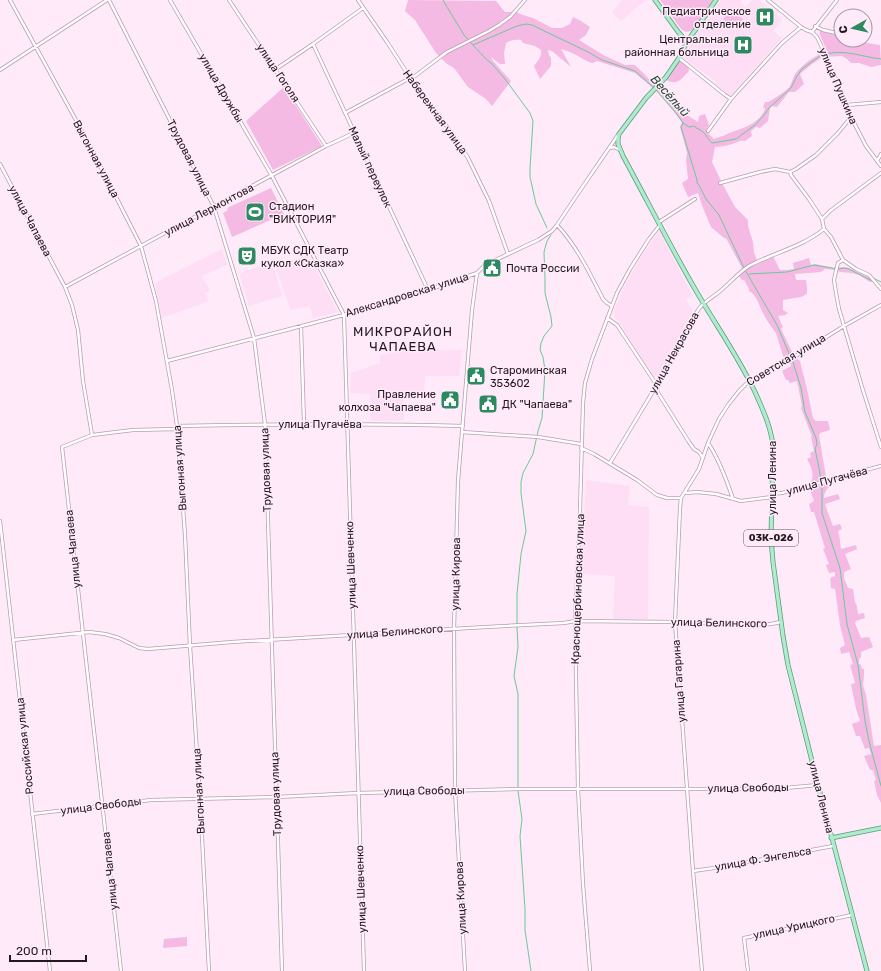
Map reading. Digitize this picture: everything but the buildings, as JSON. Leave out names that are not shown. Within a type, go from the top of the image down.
[{"type":"main road","points":[[655,0],[687,42]]},
{"type":"main road","name":"Александровская улица","points":[[619,134],[646,98],[666,77],[679,58],[687,42],[716,0]]},
{"type":"main road","name":"улица Ленина","points":[[619,134],[618,142],[620,150],[659,224],[750,381],[766,416],[772,436],[772,562],[788,665],[833,846],[867,971]]},
{"type":"main road","points":[[831,838],[881,828]]},
{"type":"street","name":"Выгонная улица","points":[[10,0],[88,142],[141,246],[156,301],[178,427],[209,971]]},
{"type":"street","points":[[0,70],[108,0]]},
{"type":"street","name":"Трудовая улица","points":[[108,0],[214,207],[254,338],[265,424],[282,971]]},
{"type":"street","name":"улица Дружбы","points":[[170,0],[272,176]]},
{"type":"street","name":"улица Гоголя","points":[[229,0],[326,146]]},
{"type":"street","name":"Набережная улица","points":[[358,0],[411,79],[454,136],[468,158],[489,201],[508,254]]},
{"type":"street","points":[[345,113],[411,79],[447,52],[500,25],[510,17],[525,0]]},
{"type":"street","points":[[768,0],[801,27],[812,32],[837,0]]},
{"type":"street","points":[[276,69],[363,8]]},
{"type":"street","name":"улица Пушкина","points":[[816,26],[823,30],[833,32]]},
{"type":"street","points":[[708,131],[731,99],[782,43],[801,27]]},
{"type":"street","name":"улица Пушкина","points":[[812,32],[817,37],[826,54],[851,117],[866,146],[881,166]]},
{"type":"street","name":"Малый переулок","points":[[313,44],[428,290]]},
{"type":"street","points":[[679,58],[725,96],[731,99]]},
{"type":"street","points":[[847,105],[881,102]]},
{"type":"street","points":[[720,183],[760,172],[775,170],[790,172],[801,167],[816,155],[838,133],[851,117]]},
{"type":"street","name":"улица Лермонтова","points":[[65,287],[326,146],[354,133]]},
{"type":"street","name":"Александровская улица","points":[[167,361],[344,315],[428,290],[477,273],[485,266],[547,235],[557,225],[619,134]]},
{"type":"street","points":[[609,148],[614,147],[620,150]]},
{"type":"street","points":[[877,161],[881,154]]},
{"type":"street","name":"улица Чапаева","points":[[0,164],[65,287],[72,305],[78,330],[83,382],[92,435],[62,447],[121,971]]},
{"type":"street","points":[[790,172],[790,175],[809,199],[822,219],[824,229],[831,237],[843,260],[856,269],[869,275],[881,289]]},
{"type":"street","points":[[822,219],[830,211],[881,173]]},
{"type":"street","name":"улица Шевченко","points":[[272,176],[344,315],[364,971]]},
{"type":"street","name":"Краснощербиновская улица","points":[[590,971],[582,884],[578,789],[575,621],[580,511],[582,404],[592,359],[617,293],[630,269],[659,224],[695,199]]},
{"type":"street","points":[[557,225],[564,232],[584,264],[603,299],[612,306]]},
{"type":"street","name":"улица Некрасова","points":[[610,464],[655,388],[698,310],[704,303],[748,267],[804,242],[824,229]]},
{"type":"street","points":[[843,260],[838,264],[834,280],[839,309],[871,419],[881,447]]},
{"type":"street","name":"улица Кирова","points":[[465,971],[455,790],[454,628],[458,488],[472,310],[477,273]]},
{"type":"street","name":"Советская улица","points":[[703,458],[719,419],[739,391],[750,381],[794,357],[881,305]]},
{"type":"street","points":[[607,318],[617,324],[656,384]]},
{"type":"street","points":[[301,326],[304,424]]},
{"type":"street","points":[[652,379],[659,379]]},
{"type":"street","points":[[581,448],[637,480],[659,496],[667,498],[681,498],[699,469],[703,458],[689,442],[655,388]]},
{"type":"street","name":"улица Пугачёва","points":[[92,435],[178,427],[265,424],[463,426]]},
{"type":"street","points":[[462,432],[538,437],[582,444]]},
{"type":"street","points":[[708,443],[715,455],[733,500]]},
{"type":"street","name":"улица Пугачёва","points":[[685,493],[697,492],[741,501],[782,493],[881,466]]},
{"type":"street","name":"улица Гагарина","points":[[681,498],[675,622],[693,871],[702,971]]},
{"type":"street","name":"Российская улица","points":[[0,521],[50,971]]},
{"type":"street","name":"улица Белинского","points":[[13,640],[89,632],[119,638],[140,648],[148,649],[454,628],[549,624],[575,621],[757,625],[781,622]]},
{"type":"street","name":"улица Свободы","points":[[32,814],[151,800],[455,790],[687,788],[774,789],[818,785]]},
{"type":"street","name":"улица Ф. Энгельса","points":[[693,871],[833,846]]},
{"type":"street","name":"улица Урицкого","points":[[748,971],[744,938],[852,915]]},
{"type":"shaded area","points":[[408,0],[496,1],[505,12],[516,12],[533,18],[552,28],[562,28],[570,24],[573,17],[590,27],[586,35],[579,40],[605,56],[625,65],[635,65],[684,117],[687,115],[698,122],[699,116],[705,114],[709,125],[706,130],[714,139],[755,122],[765,109],[763,107],[765,102],[768,102],[780,95],[790,86],[795,74],[802,67],[814,57],[827,51],[819,30],[833,34],[833,48],[873,48],[873,44],[880,45],[881,65],[871,67],[859,63],[851,63],[842,56],[821,58],[812,64],[800,74],[804,84],[795,92],[789,92],[777,107],[772,106],[770,108],[768,121],[760,128],[756,127],[751,131],[752,136],[745,141],[715,147],[712,162],[735,207],[748,220],[754,253],[758,262],[773,256],[780,270],[787,270],[794,269],[793,263],[809,258],[811,265],[815,264],[834,268],[849,268],[866,276],[867,275],[875,282],[870,282],[859,275],[852,273],[825,269],[821,272],[795,274],[796,280],[806,280],[807,294],[801,297],[783,300],[783,310],[788,313],[778,316],[783,327],[781,329],[794,356],[800,361],[813,418],[816,421],[828,421],[830,430],[820,433],[819,435],[826,477],[828,480],[810,485],[812,472],[807,459],[811,457],[810,453],[814,451],[812,436],[801,408],[802,406],[797,381],[790,383],[786,380],[782,371],[791,366],[790,363],[788,363],[783,356],[776,333],[766,318],[756,298],[749,291],[744,280],[742,280],[739,276],[739,273],[743,270],[726,238],[711,227],[698,193],[688,197],[682,183],[688,179],[686,160],[687,153],[680,127],[682,122],[660,94],[635,73],[597,61],[593,63],[586,61],[561,49],[571,67],[552,51],[548,50],[551,58],[551,66],[540,79],[534,66],[540,57],[541,50],[535,46],[523,43],[521,40],[511,40],[506,43],[504,53],[505,64],[500,64],[491,57],[511,81],[492,106],[486,99],[468,87],[454,68],[447,64],[436,53],[415,20],[405,11]]},
{"type":"shaded area","points":[[622,0],[647,0],[621,21],[612,12]]},
{"type":"shaded area","points":[[660,0],[713,0],[691,31],[686,32],[681,29]]},
{"type":"shaded area","name":"Центральная районная больница","points":[[721,0],[741,0],[742,4],[746,7],[752,0],[759,0],[782,19],[773,31],[782,38],[730,96],[716,84],[716,82],[683,57],[696,35]]},
{"type":"shaded area","points":[[730,10],[743,19],[736,29],[723,19]]},
{"type":"shaded area","points":[[679,62],[682,62],[688,67],[689,71],[679,81],[670,82],[666,80]]},
{"type":"shaded area","points":[[284,87],[322,146],[273,170],[246,121]]},
{"type":"shaded area","name":"Стадион \"ВИКТОРИЯ\"","points":[[271,188],[284,214],[232,237],[223,213],[228,210],[227,208]]},
{"type":"shaded area","points":[[659,230],[692,295],[686,300],[693,311],[657,377],[652,376],[613,313],[624,287]]},
{"type":"shaded area","points":[[222,249],[227,265],[202,276],[210,291],[205,293],[209,301],[162,318],[155,283]]},
{"type":"shaded area","points":[[308,255],[338,312],[313,318],[310,306],[291,310],[275,266]]},
{"type":"shaded area","points":[[273,263],[282,296],[249,306],[239,273]]},
{"type":"shaded area","points":[[406,350],[462,350],[459,376],[425,376],[424,392],[404,393],[404,420],[371,421],[370,394],[350,393],[351,373],[380,363],[380,355]]},
{"type":"shaded area","points":[[586,480],[630,486],[628,505],[649,507],[648,619],[613,619],[615,576],[583,574],[584,558],[581,554]]},
{"type":"shaded area","points":[[830,484],[826,490],[824,498],[838,494],[840,499],[825,504],[833,526],[840,524],[842,529],[838,531],[841,549],[856,545],[857,549],[845,554],[851,569],[844,572],[844,578],[848,588],[853,589],[858,614],[864,613],[865,618],[856,621],[855,623],[861,638],[869,637],[873,647],[861,652],[859,664],[861,665],[862,669],[864,669],[863,685],[874,746],[881,745],[881,803],[877,795],[874,781],[876,780],[873,770],[870,770],[864,756],[871,754],[869,748],[865,749],[860,736],[856,736],[852,724],[860,721],[851,684],[855,683],[850,665],[853,664],[849,652],[841,654],[840,648],[845,645],[840,625],[835,589],[831,588],[830,578],[835,576],[835,572],[829,573],[826,565],[829,564],[823,549],[825,548],[814,512],[811,512],[809,504],[814,501],[809,487]]},
{"type":"shaded area","points":[[187,937],[187,946],[163,948],[164,939]]},
{"type":"waterway","name":"Весёлый","points":[[443,0],[464,35],[473,45],[517,26],[526,24],[532,25],[602,60],[635,71],[654,88]]},
{"type":"waterway","points":[[473,45],[505,79],[530,113],[533,121],[530,177],[536,204],[547,228]]},
{"type":"waterway","name":"Весёлый","points":[[826,54],[840,52],[881,59]]},
{"type":"waterway","name":"Весёлый","points":[[656,90],[683,123],[689,127],[694,126],[701,130],[712,143],[736,139],[755,125],[769,108],[791,88],[802,69],[823,55]]},
{"type":"waterway","points":[[683,123],[681,127],[697,183],[706,199],[719,215],[744,268]]},
{"type":"waterway","points":[[517,624],[517,594],[521,554],[526,531],[521,482],[523,473],[533,454],[542,418],[545,370],[543,357],[540,350],[544,336],[552,326],[545,293],[544,252],[547,241],[551,235]]},
{"type":"waterway","points":[[749,274],[787,272],[814,265],[838,269],[849,269],[871,280]]},
{"type":"waterway","points":[[745,270],[777,325],[793,362],[801,388],[805,412],[816,438],[817,444],[815,449],[822,488],[822,513],[840,568],[847,624],[858,665],[865,721],[881,786]]},
{"type":"waterway","points":[[873,278],[881,282]]},
{"type":"waterway","points":[[517,627],[518,647],[514,676],[518,694],[518,787]]},
{"type":"waterway","points":[[518,791],[522,819],[520,836],[525,930],[531,971]]},
{"type":"place","name":"Педиатрическое отделение","points":[[765,17]]},
{"type":"place","name":"Центральная районная больница","points":[[743,45]]},
{"type":"place","name":"Стадион \"ВИКТОРИЯ\"","points":[[255,212]]},
{"type":"place","name":"МБУК СДК Театр кукол «Сказка»","points":[[247,256]]},
{"type":"place","name":"Почта России","points":[[492,268]]},
{"type":"place","name":"Староминская 353602","points":[[476,376]]},
{"type":"place","name":"Правление колхоза \"Чапаева\"","points":[[450,400]]},
{"type":"place","name":"ДК \"Чапаева\"","points":[[488,404]]},
{"type":"district","name":"МИКРОРАЙОН ЧАПАЕВА","points":[[403,338]]}]
